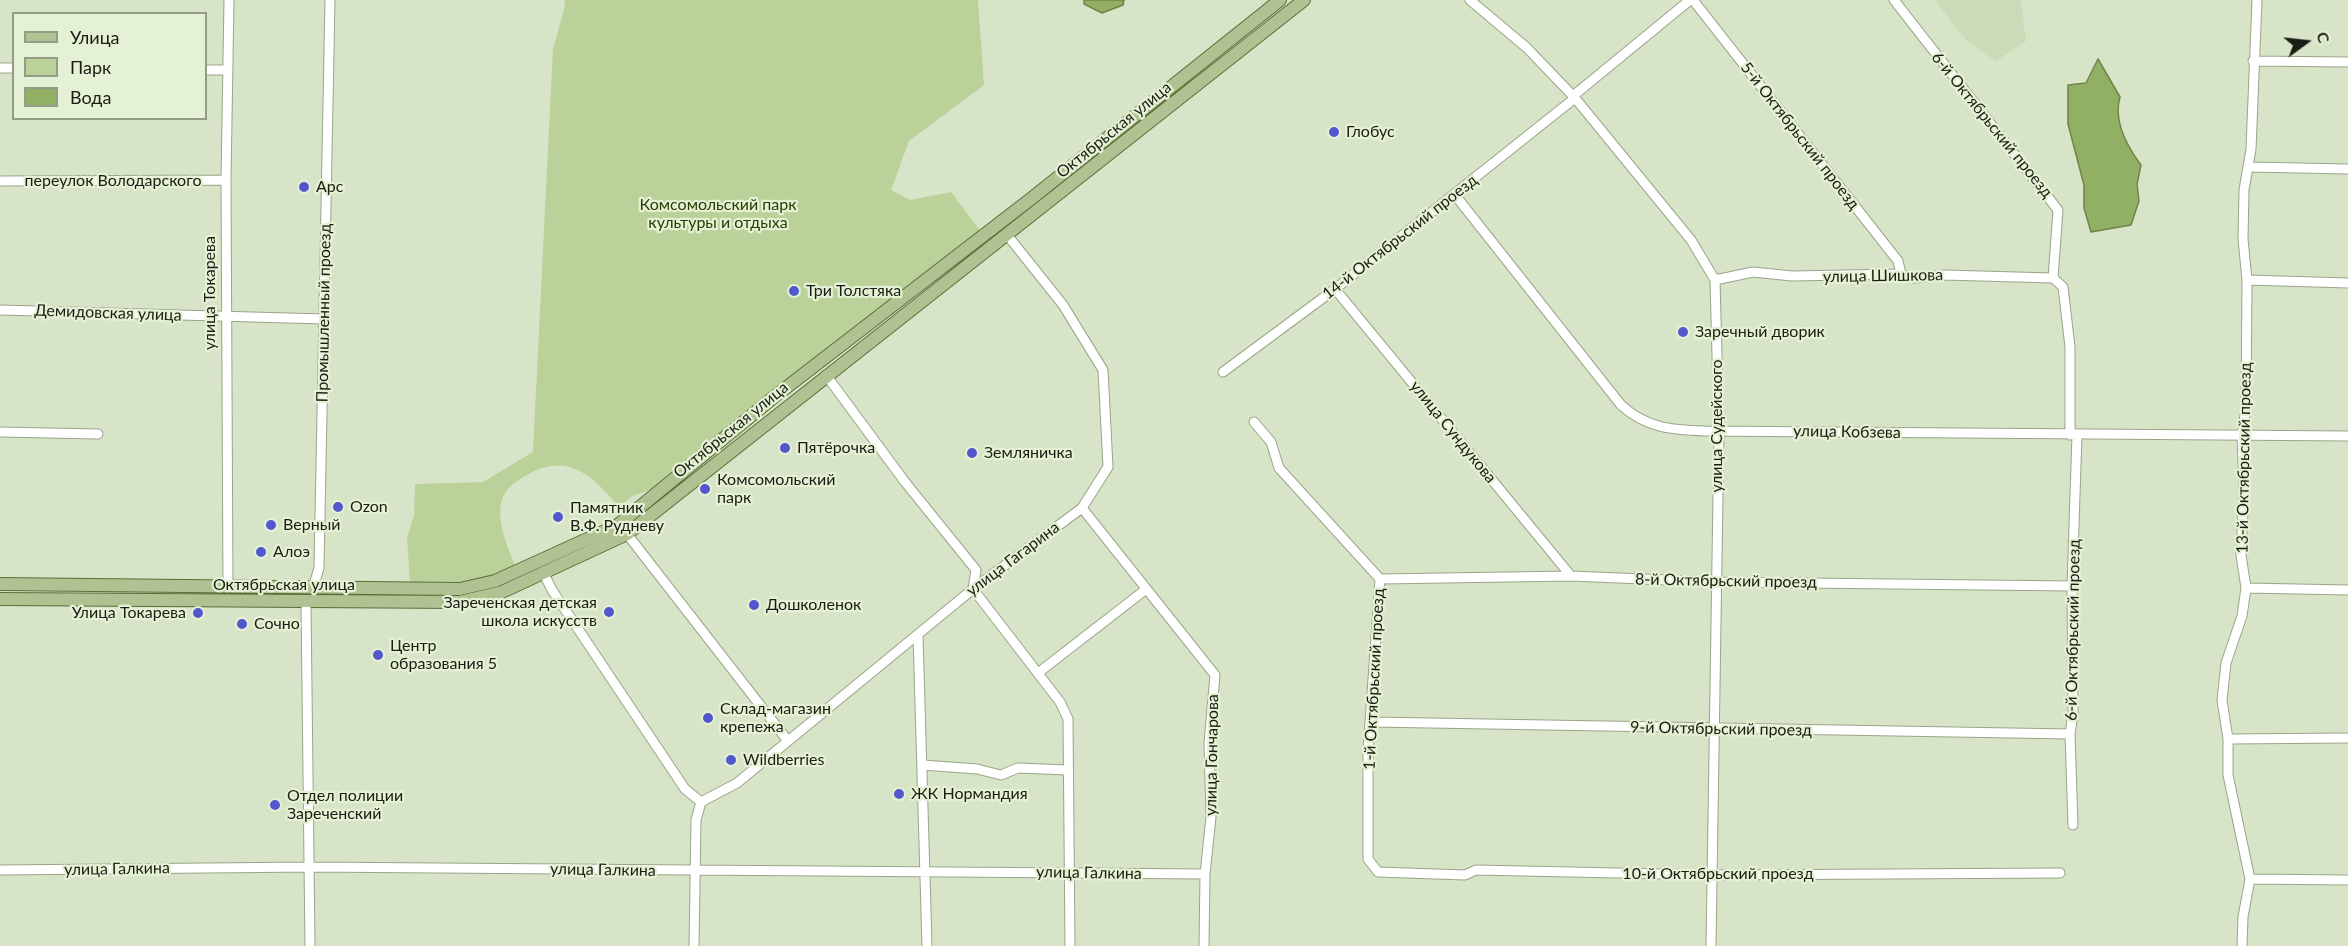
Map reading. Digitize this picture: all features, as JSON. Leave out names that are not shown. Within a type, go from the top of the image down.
[{"type":"main road","name":"Октябрьская улица","points":[[0,584],[446,590],[473,587],[622,530],[774,398],[1032,198],[1280,0]]},
{"type":"main road","name":"Октябрьская улица","points":[[0,599],[468,601],[502,592],[544,574],[622,530],[1008,236],[1304,0]]},
{"type":"main road","points":[[228,586],[228,601]]},
{"type":"main road","points":[[306,602],[313,588]]},
{"type":"street","name":"улица Токарева","points":[[228,586],[226,180],[229,0]]},
{"type":"street","name":"Промышленный проезд","points":[[313,588],[319,568],[330,0]]},
{"type":"street","points":[[1470,0],[1519,41],[1574,97],[1691,240],[1715,279]]},
{"type":"street","name":"14-й Октябрьский проезд","points":[[1223,372],[1335,289],[1455,195],[1692,0]]},
{"type":"street","name":"5-й Октябрьский проезд","points":[[1692,0],[1898,261],[1901,274]]},
{"type":"street","name":"6-й Октябрьский проезд","points":[[1894,0],[1976,108],[2052,199],[2058,210],[2053,278],[2063,287],[2070,347],[2074,435],[2073,714],[2070,735],[2073,825]]},
{"type":"street","name":"13-й Октябрьский проезд","points":[[2242,946],[2243,917],[2250,879],[2229,775],[2228,739],[2222,699],[2226,663],[2242,616],[2246,588],[2241,555],[2247,280],[2243,238],[2244,190],[2250,167],[2257,0]]},
{"type":"street","points":[[2253,61],[2348,62]]},
{"type":"street","points":[[207,70],[228,70]]},
{"type":"street","points":[[2250,167],[2348,169]]},
{"type":"street","name":"переулок Володарского","points":[[0,181],[226,180]]},
{"type":"street","name":"улица Кобзева","points":[[1455,195],[1627,411],[1645,423],[1659,427],[1681,430],[2348,436]]},
{"type":"street","name":"улица Гагарина","points":[[701,802],[737,783],[973,589],[1082,508],[1108,467],[1103,370],[1063,305],[1008,236]]},
{"type":"street","name":"улица Шишкова","points":[[1715,279],[1753,273],[1792,276],[1901,274],[1914,278],[1944,275],[2053,278]]},
{"type":"street","name":"улица Судейского","points":[[1710,946],[1719,430],[1715,279]]},
{"type":"street","points":[[2247,280],[2348,283]]},
{"type":"street","name":"улица Сундукова","points":[[1335,289],[1571,576]]},
{"type":"street","name":"Демидовская улица","points":[[0,310],[324,320]]},
{"type":"street","points":[[825,375],[905,482],[976,570],[973,589],[1060,702],[1068,719],[1070,946]]},
{"type":"street","name":"1-й Октябрьский проезд","points":[[1254,422],[1270,442],[1279,468],[1380,579],[1372,722],[1368,750],[1368,859],[1378,872]]},
{"type":"street","points":[[0,432],[98,434]]},
{"type":"street","name":"улица Гончарова","points":[[1082,508],[1144,590],[1215,675],[1209,743],[1211,817],[1205,874],[1204,946]]},
{"type":"street","points":[[622,530],[788,741]]},
{"type":"street","points":[[544,574],[552,590],[685,789],[701,802],[696,820],[694,946]]},
{"type":"street","name":"8-й Октябрьский проезд","points":[[1380,579],[1571,576],[1716,582],[2072,586]]},
{"type":"street","points":[[2246,588],[2348,590]]},
{"type":"street","points":[[1038,673],[1144,590]]},
{"type":"street","points":[[306,602],[310,946]]},
{"type":"street","points":[[918,635],[927,946]]},
{"type":"street","name":"9-й Октябрьский проезд","points":[[1372,722],[2070,735]]},
{"type":"street","points":[[2228,739],[2348,738]]},
{"type":"street","points":[[923,765],[977,769],[1001,775],[1018,768],[1068,770]]},
{"type":"street","name":"улица Галкина","points":[[0,870],[310,867],[1205,874]]},
{"type":"street","name":"10-й Октябрьский проезд","points":[[1378,872],[1465,875],[1476,870],[1712,876],[2060,873]]},
{"type":"street","points":[[2250,879],[2348,880]]},
{"type":"shaded area","points":[[1935,0],[2021,0],[2026,41],[1995,62],[1965,39]]},
{"type":"green space","name":"Комсомольский парк культуры и отдыха","points":[[564,0],[978,0],[984,85],[909,141],[891,190],[910,200],[951,192],[984,236],[771,390],[650,490],[632,496],[619,507],[588,476],[577,470],[566,466],[540,469],[513,484],[504,494],[501,503],[502,527],[515,566],[473,582],[410,583],[407,537],[414,516],[415,484],[483,482],[533,452],[553,49],[565,6]]},
{"type":"water","points":[[1084,0],[1124,0],[1123,5],[1102,13],[1084,4]]},
{"type":"water","points":[[2098,59],[2120,97],[2118,115],[2122,132],[2141,165],[2137,184],[2139,201],[2131,225],[2091,232],[2084,208],[2084,185],[2068,124],[2068,85],[2086,83]]},
{"type":"place","name":"Глобус","points":[[1334,132]]},
{"type":"place","name":"Арс","points":[[304,187]]},
{"type":"place","name":"Три Толстяка","points":[[794,291]]},
{"type":"place","name":"Заречный дворик","points":[[1683,332]]},
{"type":"place","name":"Пятёрочка","points":[[785,448]]},
{"type":"place","name":"Земляничка","points":[[972,453]]},
{"type":"place","name":"Комсомольский парк","points":[[705,489]]},
{"type":"place","name":"Ozon","points":[[338,507]]},
{"type":"place","name":"Памятник В.Ф. Рудневу","points":[[558,517]]},
{"type":"place","name":"Верный","points":[[271,525]]},
{"type":"place","name":"Алоэ","points":[[261,552]]},
{"type":"place","name":"Дошколенок","points":[[754,605]]},
{"type":"place","name":"Зареченская детская школа искусств","points":[[609,612]]},
{"type":"place","name":"Улица Токарева","points":[[198,613]]},
{"type":"place","name":"Сочно","points":[[242,624]]},
{"type":"place","name":"Центр образования 5","points":[[378,655]]},
{"type":"place","name":"Склад-магазин крепежа","points":[[708,718]]},
{"type":"place","name":"Wildberries","points":[[731,760]]},
{"type":"place","name":"ЖК Нормандия","points":[[899,794]]},
{"type":"place","name":"Отдел полиции Зареченский","points":[[275,805]]}]
